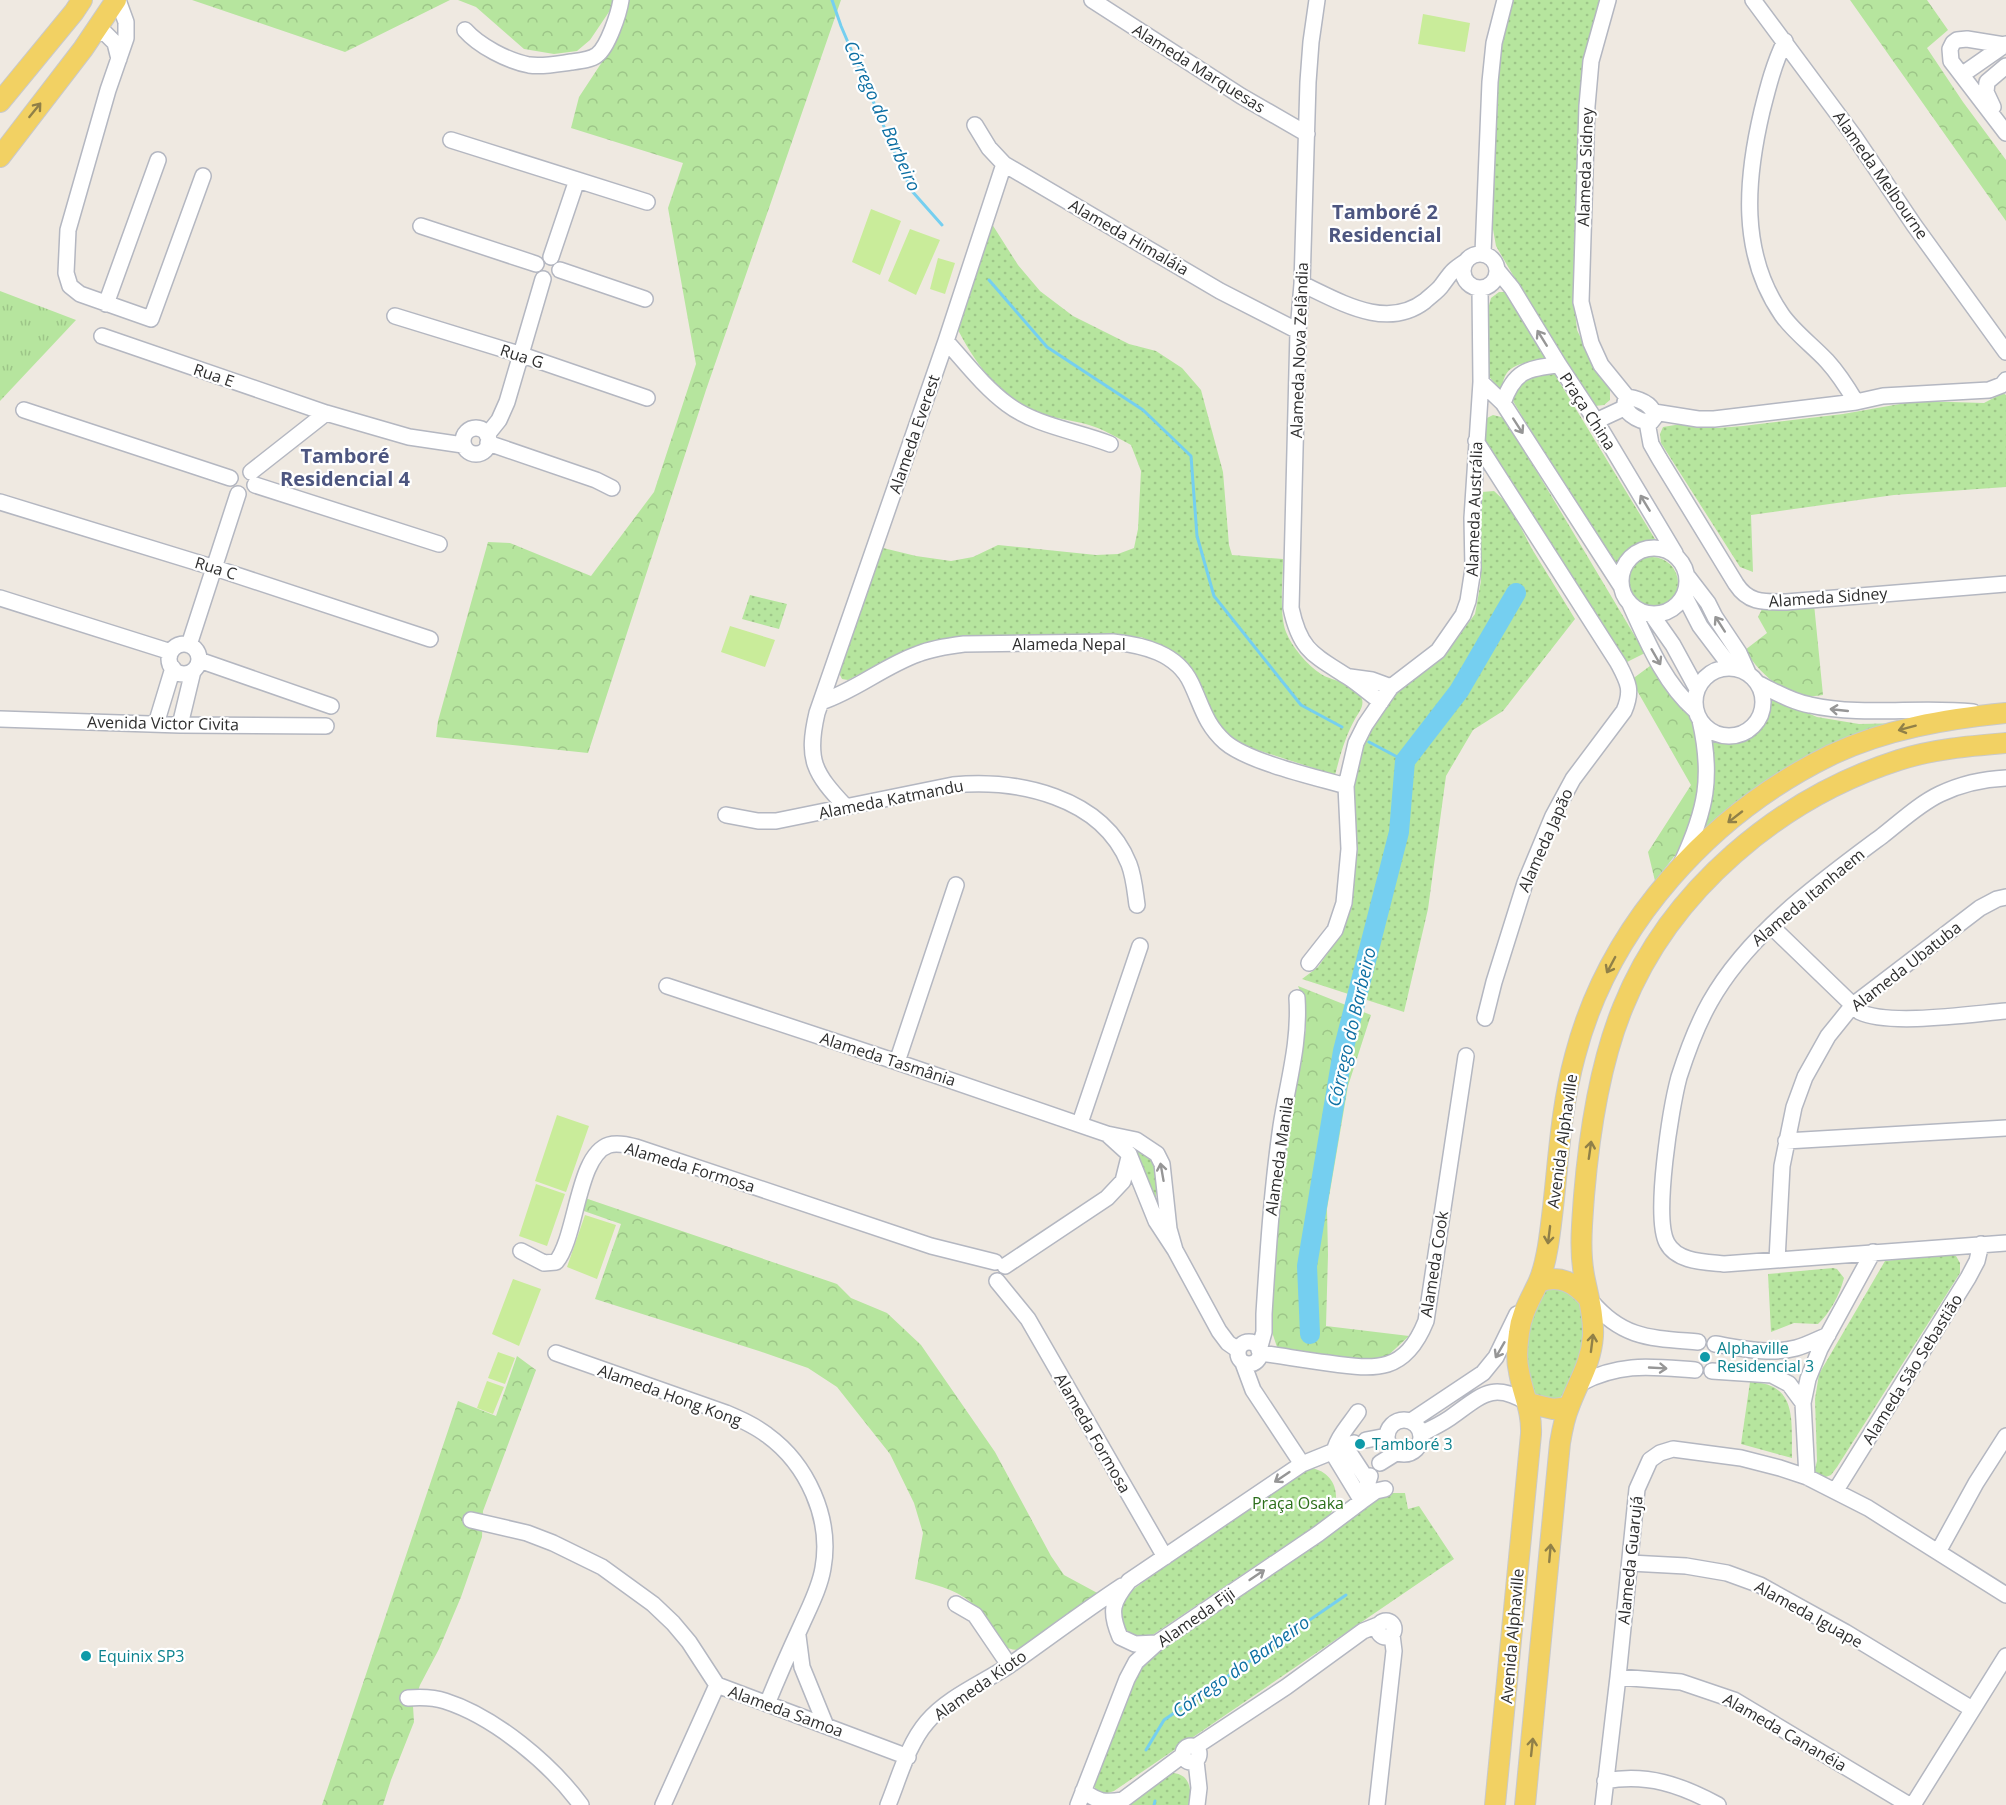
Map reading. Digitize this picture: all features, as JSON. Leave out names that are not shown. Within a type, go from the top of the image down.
[{"type":"main road","points":[[0,102],[82,0]]},
{"type":"main road","points":[[0,157],[117,0]]},
{"type":"main road","name":"Avenida Alphaville","points":[[1495,1805],[1531,1434],[1528,1403],[1518,1371],[1519,1332],[1523,1314],[1539,1282],[1548,1248],[1567,1095],[1574,1057],[1601,984],[1636,924],[1678,870],[1703,843],[1732,818],[1775,787],[1832,755],[1901,730],[1957,718],[2004,713]]},
{"type":"main road","name":"Avenida Alphaville","points":[[1526,1805],[1563,1424],[1581,1383],[1590,1355],[1593,1334],[1591,1301],[1585,1280],[1582,1255],[1582,1228],[1591,1140],[1603,1071],[1623,1007],[1637,977],[1665,932],[1707,879],[1734,853],[1818,795],[1850,779],[1900,760],[1941,750],[2006,743]]},
{"type":"main road","points":[[1539,1282],[1553,1279],[1569,1281],[1591,1301]]},
{"type":"main road","points":[[1528,1403],[1553,1409],[1569,1407]]},
{"type":"street","points":[[117,0],[126,22],[126,38],[68,230],[66,273],[70,286],[80,294],[151,319],[202,176]]},
{"type":"street","points":[[465,30],[471,37],[488,47],[528,65],[577,62],[598,55],[604,46],[621,0]]},
{"type":"street","name":"Alameda Marquesas","points":[[1092,0],[1241,96],[1307,134]]},
{"type":"street","name":"Alameda Nova Zelândia","points":[[1317,0],[1311,42],[1302,285],[1298,331],[1291,608],[1302,642],[1311,653],[1347,676],[1381,702]]},
{"type":"street","points":[[1483,253],[1490,82],[1494,43],[1505,0]]},
{"type":"street","name":"Alameda Sidney","points":[[1608,0],[1591,61],[1581,302],[1585,323],[1601,365],[1626,403]]},
{"type":"street","name":"Alameda Melbourne","points":[[1754,0],[1854,136],[1914,225],[2006,352]]},
{"type":"street","points":[[95,32],[106,34],[115,44],[119,59]]},
{"type":"street","points":[[2005,47],[1967,39],[1958,40],[1951,46],[1949,54],[1951,61],[2006,133]]},
{"type":"street","points":[[1785,41],[1776,59],[1769,85],[1749,181],[1749,216],[1753,243],[1765,281],[1782,315],[1827,361],[1844,381],[1856,402]]},
{"type":"street","points":[[1964,76],[2005,47]]},
{"type":"street","points":[[2006,66],[1987,82],[1986,92],[1987,99],[2006,127]]},
{"type":"street","points":[[2006,74],[1992,88],[1994,98],[2006,119]]},
{"type":"street","name":"Alameda Himaláia","points":[[975,124],[989,148],[1004,164],[1220,291],[1298,331]]},
{"type":"street","points":[[451,140],[647,202]]},
{"type":"street","points":[[106,304],[158,160]]},
{"type":"street","name":"Alameda Everest","points":[[846,807],[824,783],[813,760],[811,744],[820,702],[946,341],[1004,164]]},
{"type":"street","points":[[551,257],[577,180]]},
{"type":"street","points":[[421,226],[536,264]]},
{"type":"street","points":[[1302,285],[1368,313],[1389,314],[1412,309],[1442,286],[1449,273],[1472,255],[1483,253],[1492,258],[1497,271],[1493,283],[1474,286],[1442,286]]},
{"type":"street","points":[[551,257],[559,264],[560,270],[554,279],[543,279],[537,275],[536,264],[541,258],[551,257]]},
{"type":"street","points":[[1465,262],[1463,275],[1474,286]]},
{"type":"street","points":[[560,270],[645,299]]},
{"type":"street","name":"Praça China","points":[[1481,382],[1503,403],[1621,586],[1655,657],[1686,703],[1707,729],[1718,735],[1741,734],[1751,728],[1759,719],[1763,708],[1763,696],[1754,679],[1708,603],[1688,577],[1596,421],[1559,366],[1512,288],[1497,271]]},
{"type":"street","points":[[543,279],[507,402],[488,439],[596,480],[612,489]]},
{"type":"street","name":"Alameda Austrália","points":[[1309,963],[1335,930],[1344,903],[1348,869],[1346,786],[1356,743],[1365,725],[1391,687],[1438,651],[1463,615],[1469,594],[1473,568],[1472,518],[1481,382],[1474,286]]},
{"type":"street","name":"Rua G","points":[[395,316],[522,355],[647,398]]},
{"type":"street","name":"Rua E","points":[[102,336],[326,413],[409,437],[464,446],[469,452],[477,454],[484,450],[488,439]]},
{"type":"street","points":[[946,341],[999,398],[1021,413],[1110,444]]},
{"type":"street","points":[[1503,403],[1507,392],[1520,374],[1533,368],[1559,366]]},
{"type":"street","points":[[1596,421],[1626,403],[1645,403],[1650,417],[1714,419],[1856,402],[1882,396],[1989,390],[2002,385],[2006,380]]},
{"type":"street","points":[[24,410],[230,478]]},
{"type":"street","points":[[326,413],[253,478],[248,493],[238,494],[232,489],[230,478],[237,469],[244,468],[253,478],[439,544]]},
{"type":"street","name":"Alameda Sidney","points":[[1650,417],[1652,444],[1659,458],[1741,592],[1753,601],[1786,602],[2006,584]]},
{"type":"street","name":"Alameda Japão","points":[[1476,441],[1618,663],[1629,688],[1629,698],[1624,711],[1573,779],[1553,816],[1525,883],[1485,1018]]},
{"type":"street","name":"Alameda Japão","points":[[1476,464],[1510,495]]},
{"type":"street","points":[[189,645],[238,494]]},
{"type":"street","name":"Rua C","points":[[0,502],[215,568],[430,639]]},
{"type":"street","points":[[1621,586],[1621,575],[1625,564],[1641,550],[1652,547],[1663,548],[1674,554]]},
{"type":"street","points":[[1652,615],[1673,609],[1684,595],[1688,577]]},
{"type":"street","points":[[1684,595],[1700,626],[1731,667],[1788,698],[1808,705],[1832,709],[1890,712],[1951,709],[2004,713]]},
{"type":"street","points":[[0,598],[171,652]]},
{"type":"street","points":[[1630,604],[1652,615],[1673,645],[1696,689],[1710,672],[1731,667]]},
{"type":"street","name":"Alameda Nepal","points":[[820,702],[837,696],[916,654],[942,647],[964,644],[1113,642],[1130,644],[1153,650],[1170,658],[1182,668],[1191,681],[1205,719],[1227,744],[1258,759],[1346,786]]},
{"type":"street","points":[[156,724],[173,668],[170,660],[171,652],[181,645],[189,645],[195,649],[196,665],[180,725]]},
{"type":"street","points":[[173,668],[183,674],[196,665]]},
{"type":"street","points":[[196,665],[330,706]]},
{"type":"street","name":"Alameda Nova Zelândia","points":[[1347,676],[1372,680],[1391,687]]},
{"type":"street","points":[[830,678],[851,689]]},
{"type":"street","name":"Praça China","points":[[1678,870],[1700,817],[1708,770],[1694,700],[1696,689]]},
{"type":"street","name":"Avenida Victor Civita","points":[[0,719],[180,725],[326,726]]},
{"type":"street","name":"Alameda Itanhaem","points":[[2006,778],[1965,784],[1939,794],[1874,842],[1771,926],[1744,952],[1710,1002],[1692,1041],[1679,1079],[1669,1130],[1662,1200],[1662,1225],[1666,1242],[1671,1249],[1685,1258],[1700,1262],[1724,1264],[2006,1243]]},
{"type":"street","name":"Alameda Katmandu","points":[[726,815],[758,821],[776,821],[953,785],[981,782],[1035,790],[1066,800],[1088,814],[1106,830],[1120,848],[1132,873],[1137,905]]},
{"type":"street","points":[[897,1062],[956,885]]},
{"type":"street","name":"Alameda Ubatuba","points":[[1777,1260],[1778,1212],[1786,1142],[1794,1107],[1805,1077],[1827,1036],[1853,1005],[1980,908],[2006,897]]},
{"type":"street","points":[[1771,926],[1860,1012],[1881,1019],[2006,1011]]},
{"type":"street","points":[[1080,1123],[1140,946]]},
{"type":"street","name":"Alameda Tasmânia","points":[[667,986],[1080,1123],[1107,1134],[1136,1140],[1157,1154],[1161,1164],[1169,1229],[1175,1250]]},
{"type":"street","name":"Alameda Manila","points":[[1250,1351],[1256,1325],[1264,1314],[1274,1182],[1296,1047],[1297,998]]},
{"type":"street","name":"Alameda Cook","points":[[1250,1351],[1353,1366],[1380,1367],[1401,1357],[1416,1342],[1426,1321],[1466,1056]]},
{"type":"street","points":[[1786,1142],[2006,1128]]},
{"type":"street","name":"Alameda Tasmânia","points":[[1107,1134],[1129,1154],[1156,1221],[1228,1343],[1250,1351]]},
{"type":"street","name":"Alameda Formosa","points":[[521,1251],[544,1263],[556,1262],[567,1240],[587,1171],[601,1149],[616,1144],[642,1149],[932,1246],[998,1272],[1028,1319],[1165,1557]]},
{"type":"street","points":[[998,1272],[1107,1198],[1123,1180],[1129,1154],[1133,1148],[1150,1148]]},
{"type":"street","points":[[1107,1198],[1122,1193],[1131,1193],[1138,1195],[1148,1203],[1158,1205],[1166,1197]]},
{"type":"street","name":"Alameda São Sebastião","points":[[1836,1490],[1969,1275],[1977,1261],[1981,1244]]},
{"type":"street","points":[[1946,1247],[1967,1256],[1969,1275]]},
{"type":"street","points":[[1807,1477],[1803,1403],[1814,1364],[1873,1252]]},
{"type":"street","points":[[1411,1421],[1421,1434],[1419,1445],[1407,1454],[1396,1453],[1389,1446],[1387,1436],[1395,1422],[1411,1421],[1483,1373],[1496,1357],[1528,1294],[1539,1282]]},
{"type":"street","points":[[1581,1383],[1605,1372],[1631,1367],[1690,1370],[1693,1342],[1656,1339],[1634,1334],[1616,1325],[1591,1301]]},
{"type":"street","points":[[1803,1403],[1789,1384],[1772,1375],[1718,1371],[1722,1345],[1770,1351],[1781,1350],[1796,1348],[1828,1335]]},
{"type":"street","points":[[1250,1351],[1263,1404],[1302,1464]]},
{"type":"street","name":"Alameda Hong Kong","points":[[556,1353],[726,1413],[766,1434],[789,1455],[806,1479],[816,1499],[822,1519],[824,1566],[768,1704]]},
{"type":"street","points":[[1421,1434],[1451,1417],[1475,1399],[1493,1391],[1515,1395],[1528,1403]]},
{"type":"street","points":[[1358,1412],[1349,1445],[1335,1459],[1362,1501]]},
{"type":"street","name":"Alameda Kioto","points":[[888,1805],[908,1757],[926,1723],[937,1712],[1302,1464],[1349,1445],[1387,1436]]},
{"type":"street","points":[[1938,1552],[1976,1483],[2006,1436]]},
{"type":"street","points":[[1349,1445],[1373,1473]]},
{"type":"street","name":"Alameda Guarujá","points":[[1603,1805],[1637,1489],[1650,1460],[1660,1453],[1673,1449],[1741,1458],[1807,1477],[1868,1508],[2006,1595]]},
{"type":"street","points":[[1362,1501],[1373,1473],[1396,1453]]},
{"type":"street","name":"Alameda Fiji","points":[[1080,1798],[1127,1679],[1136,1662],[1157,1643],[1318,1534],[1376,1491],[1385,1489]]},
{"type":"street","name":"Alameda Samoa","points":[[471,1520],[516,1530],[553,1543],[611,1573],[653,1604],[673,1623],[717,1685],[908,1757]]},
{"type":"street","name":"Alameda Iguape","points":[[1630,1563],[1686,1566],[1717,1571],[1760,1585],[1972,1709]]},
{"type":"street","name":"Alameda Kioto","points":[[1120,1637],[1115,1626],[1113,1607],[1115,1600],[1130,1581]]},
{"type":"street","points":[[956,1604],[975,1615],[1009,1665]]},
{"type":"street","points":[[1079,1615],[1093,1613],[1101,1616],[1120,1637],[1136,1662]]},
{"type":"street","points":[[1080,1798],[1120,1803],[1191,1755],[1363,1631],[1384,1634],[1394,1644],[1377,1805]]},
{"type":"street","points":[[798,1633],[802,1667],[826,1726]]},
{"type":"street","points":[[1120,1637],[1135,1644],[1157,1643]]},
{"type":"street","points":[[1911,1805],[2006,1656]]},
{"type":"street","points":[[779,1675],[788,1668],[802,1667]]},
{"type":"street","name":"Alameda Cananéia","points":[[1618,1677],[1681,1682],[1734,1700],[1911,1805]]},
{"type":"street","points":[[663,1805],[717,1685]]},
{"type":"street","points":[[408,1698],[434,1698],[444,1701],[494,1726],[549,1767],[581,1805]]},
{"type":"street","points":[[1191,1755],[1198,1788],[1197,1805]]},
{"type":"street","points":[[1605,1781],[1631,1778],[1673,1783],[1718,1805]]},
{"type":"green space","points":[[192,0],[450,0],[345,52]]},
{"type":"green space","points":[[458,0],[613,0],[613,6],[590,40],[577,51],[554,54],[524,49],[476,7]]},
{"type":"green space","points":[[628,0],[841,0],[706,390],[588,753],[436,737],[438,721],[488,542],[510,543],[591,576],[654,492],[696,364],[668,208],[683,163],[571,128],[579,97],[602,62],[626,13]]},
{"type":"green space","points":[[1510,0],[1603,0],[1574,301],[1577,330],[1588,353],[1610,386],[1610,400],[1604,405],[1595,406],[1589,401],[1496,246],[1491,218],[1495,109],[1500,54]]},
{"type":"green space","points":[[1850,0],[1927,0],[1948,30],[1927,48],[2006,160],[2006,221]]},
{"type":"green space","points":[[1423,14],[1470,23],[1465,52],[1418,44]]},
{"type":"green space","points":[[871,209],[901,221],[880,275],[852,262]]},
{"type":"green space","points":[[990,221],[1018,265],[1040,291],[1073,316],[1129,344],[1156,351],[1182,368],[1201,390],[1223,472],[1229,545],[1232,555],[1283,559],[1283,616],[1286,632],[1292,644],[1310,666],[1326,677],[1350,686],[1360,693],[1362,707],[1351,726],[1335,775],[1231,740],[1220,730],[1166,648],[1141,637],[1072,636],[918,646],[848,680],[842,679],[839,673],[879,547],[951,561],[973,557],[998,545],[1096,555],[1118,554],[1134,548],[1138,529],[1141,471],[1131,445],[1094,427],[1040,414],[1026,408],[990,378],[971,353],[956,326]]},
{"type":"green space","points":[[910,229],[940,240],[916,295],[888,281]]},
{"type":"green space","points":[[938,258],[955,263],[945,294],[930,289]]},
{"type":"green space","points":[[0,291],[76,320],[0,401]]},
{"type":"green space","points":[[1499,292],[1507,292],[1550,360],[1532,361],[1508,371],[1501,391],[1485,372],[1487,313],[1491,298]]},
{"type":"green space","points":[[1554,373],[1658,544],[1644,543],[1631,548],[1613,569],[1513,401],[1516,387],[1526,378]]},
{"type":"green space","points":[[2003,393],[2006,395],[2006,487],[1894,495],[1751,515],[1753,572],[1740,567],[1661,443],[1660,434],[1663,427],[1681,424],[1692,427],[1718,428],[1743,426],[1843,414],[1917,401],[1984,403]]},
{"type":"green space","points":[[1493,415],[1505,418],[1645,653],[1623,664],[1482,437],[1485,419]]},
{"type":"green space","points":[[1494,491],[1509,505],[1532,549],[1575,619],[1503,711],[1473,730],[1446,776],[1428,909],[1404,1012],[1302,979],[1318,967],[1334,944],[1348,917],[1355,853],[1353,791],[1359,752],[1370,730],[1393,696],[1452,645],[1475,614],[1481,581],[1478,503],[1482,492]]},
{"type":"green space","points":[[1647,557],[1657,557],[1671,564],[1678,583],[1671,602],[1657,609],[1647,609],[1637,605],[1630,598],[1626,588],[1626,578],[1630,568],[1637,561]]},
{"type":"green space","points":[[750,595],[787,604],[779,629],[742,619]]},
{"type":"green space","points":[[1814,604],[1823,695],[1799,695],[1768,678],[1745,650],[1767,633],[1758,617],[1763,607]]},
{"type":"green space","points":[[730,626],[775,640],[765,667],[721,652]]},
{"type":"green space","points":[[1654,663],[1678,701],[1692,718],[1700,746],[1703,772],[1694,821],[1684,844],[1655,881],[1648,852],[1691,785],[1631,680]]},
{"type":"green space","points":[[1768,696],[1817,717],[1859,724],[1905,723],[1842,740],[1780,771],[1736,804],[1691,851],[1711,743],[1749,737],[1768,715]]},
{"type":"green space","points":[[1298,986],[1371,1015],[1348,1086],[1327,1209],[1326,1326],[1409,1336],[1380,1363],[1277,1347],[1272,1332],[1272,1273],[1278,1179],[1306,1029],[1304,1001]]},
{"type":"green space","points":[[557,1115],[589,1126],[566,1192],[535,1181]]},
{"type":"green space","points":[[1139,1150],[1151,1156],[1156,1166],[1156,1200],[1136,1151]]},
{"type":"green space","points":[[536,1184],[565,1194],[547,1246],[519,1236]]},
{"type":"green space","points":[[585,1198],[837,1284],[851,1298],[887,1313],[921,1345],[995,1452],[1051,1556],[1064,1575],[1101,1595],[1019,1650],[1009,1649],[997,1640],[981,1613],[969,1600],[947,1589],[915,1579],[923,1533],[914,1503],[890,1454],[837,1387],[808,1368],[595,1299],[621,1224],[581,1210]]},
{"type":"green space","points":[[585,1215],[616,1225],[597,1279],[567,1267]]},
{"type":"green space","points":[[1948,1254],[1956,1256],[1960,1263],[1960,1273],[1837,1467],[1831,1475],[1823,1478],[1814,1473],[1817,1461],[1815,1399],[1819,1374],[1885,1261]]},
{"type":"green space","points":[[1837,1269],[1844,1278],[1834,1303],[1822,1320],[1818,1324],[1794,1323],[1771,1332],[1768,1274]]},
{"type":"green space","points":[[513,1279],[541,1289],[519,1346],[492,1334]]},
{"type":"green space","points":[[1558,1284],[1579,1303],[1584,1332],[1578,1362],[1566,1390],[1558,1399],[1552,1400],[1535,1396],[1526,1377],[1524,1337],[1542,1290]]},
{"type":"green space","points":[[498,1352],[515,1358],[505,1384],[488,1378]]},
{"type":"green space","points":[[517,1356],[536,1370],[483,1511],[482,1537],[461,1597],[439,1649],[420,1685],[413,1706],[414,1722],[383,1805],[322,1805],[458,1401],[496,1416]]},
{"type":"green space","points":[[487,1381],[504,1387],[493,1414],[477,1408]]},
{"type":"green space","points":[[1750,1382],[1766,1384],[1777,1389],[1785,1397],[1791,1419],[1792,1458],[1741,1444]]},
{"type":"green space","name":"Praça Osaka","points":[[1311,1468],[1326,1475],[1335,1488],[1335,1503],[1327,1518],[1148,1638],[1143,1640],[1125,1631],[1119,1600],[1292,1472]]},
{"type":"green space","points":[[1405,1493],[1408,1509],[1419,1506],[1454,1559],[1114,1791],[1105,1794],[1095,1791],[1094,1780],[1128,1688],[1143,1660],[1379,1495]]},
{"type":"green space","points":[[1169,1773],[1181,1775],[1188,1782],[1191,1805],[1120,1805]]},
{"type":"waterway","name":"Córrego do Barbeiro","points":[[832,0],[911,190],[942,225]]},
{"type":"waterway","name":"Córrego do Barbeiro","points":[[989,280],[1047,347],[1143,410],[1191,456],[1197,536],[1214,596],[1301,705],[1342,727]]},
{"type":"waterway","name":"Córrego do Barbeiro","points":[[1310,1334],[1307,1266],[1343,1051],[1399,832],[1405,761],[1459,691],[1516,593]]},
{"type":"waterway","name":"Córrego do Barbeiro","points":[[1369,742],[1405,761]]},
{"type":"waterway","name":"Córrego do Barbeiro","points":[[1146,1750],[1164,1720],[1346,1595]]},
{"type":"waterway","name":"Córrego do Barbeiro","points":[[1154,1805],[1155,1801]]},
{"type":"place","name":"Alphaville Residencial 3","points":[[1705,1357]]},
{"type":"place","name":"Tamboré 3","points":[[1360,1444]]},
{"type":"place","name":"Equinix SP3","points":[[86,1656]]},
{"type":"district","name":"Tamboré 2 Residencial","points":[[1385,224]]},
{"type":"district","name":"Tamboré Residencial 4","points":[[345,468]]}]
